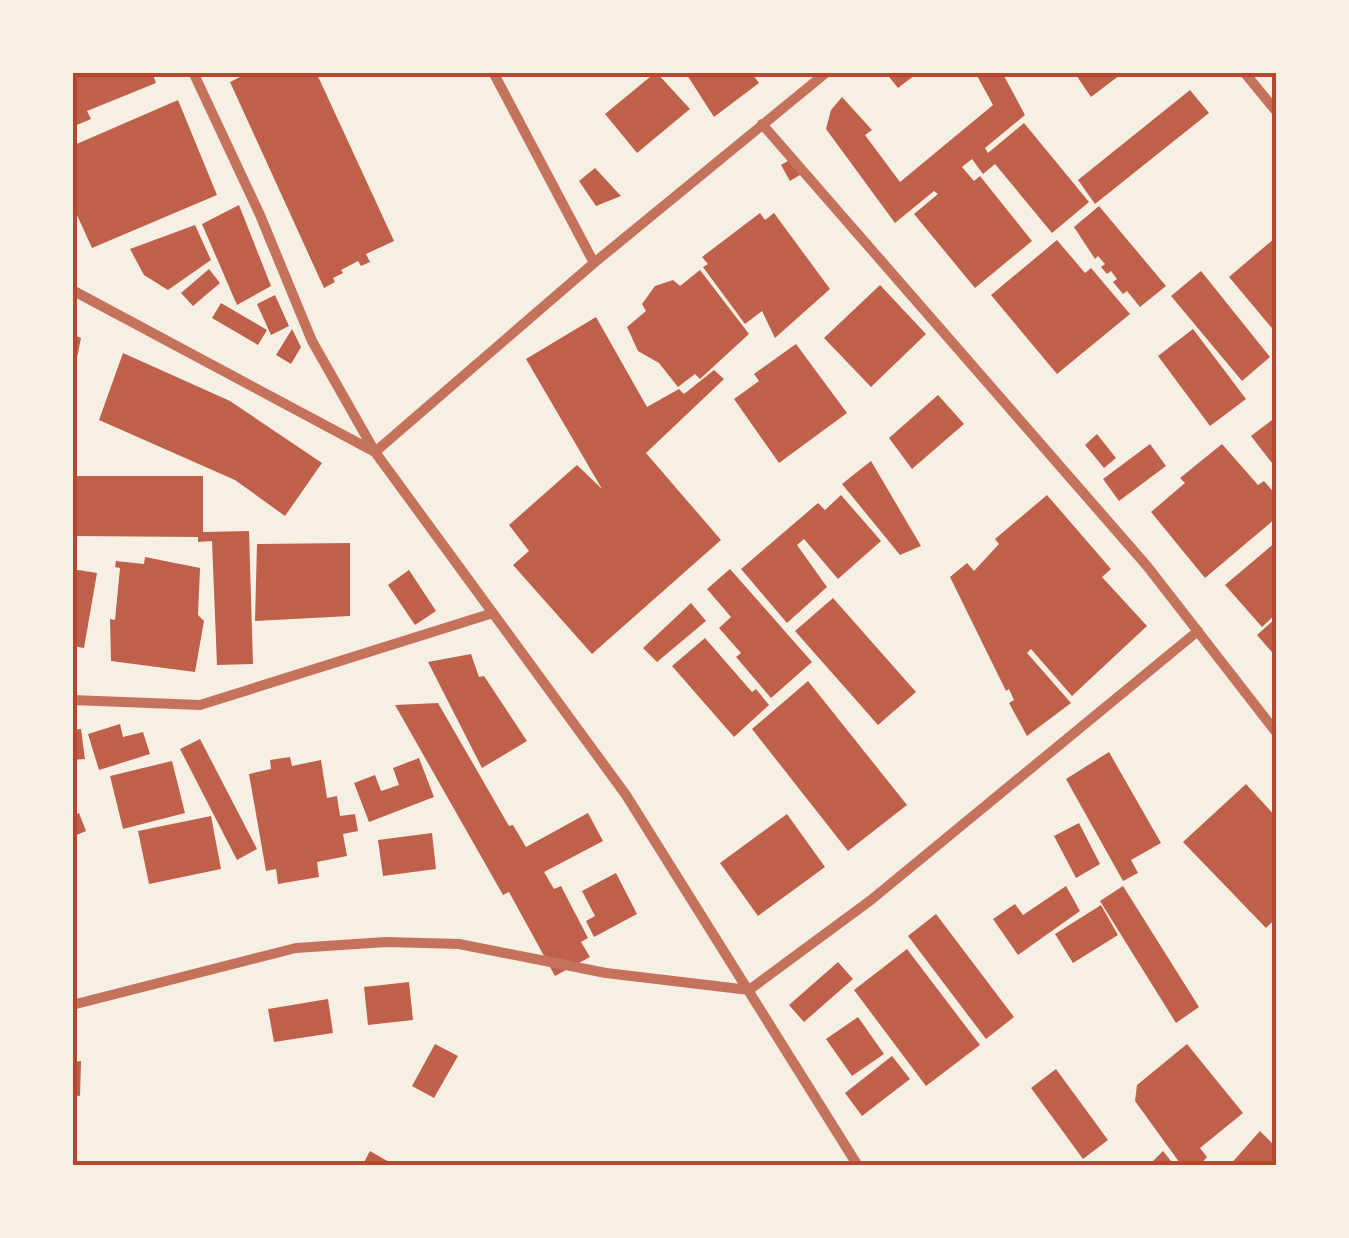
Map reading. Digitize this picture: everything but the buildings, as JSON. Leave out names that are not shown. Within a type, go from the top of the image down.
[{"type":"street","points":[[193,72],[312,341],[375,452],[626,795],[858,1166]]},
{"type":"street","points":[[493,72],[594,263]]},
{"type":"street","points":[[375,452],[594,263],[827,72]]},
{"type":"street","points":[[1244,72],[1276,110]]},
{"type":"street","points":[[762,124],[1198,630],[1276,732]]},
{"type":"street","points":[[72,290],[375,452]]},
{"type":"street","points":[[72,700],[200,705],[493,613]]},
{"type":"street","points":[[72,1005],[296,948],[386,942],[459,944],[606,973],[748,990],[871,900],[1198,630]]}]
